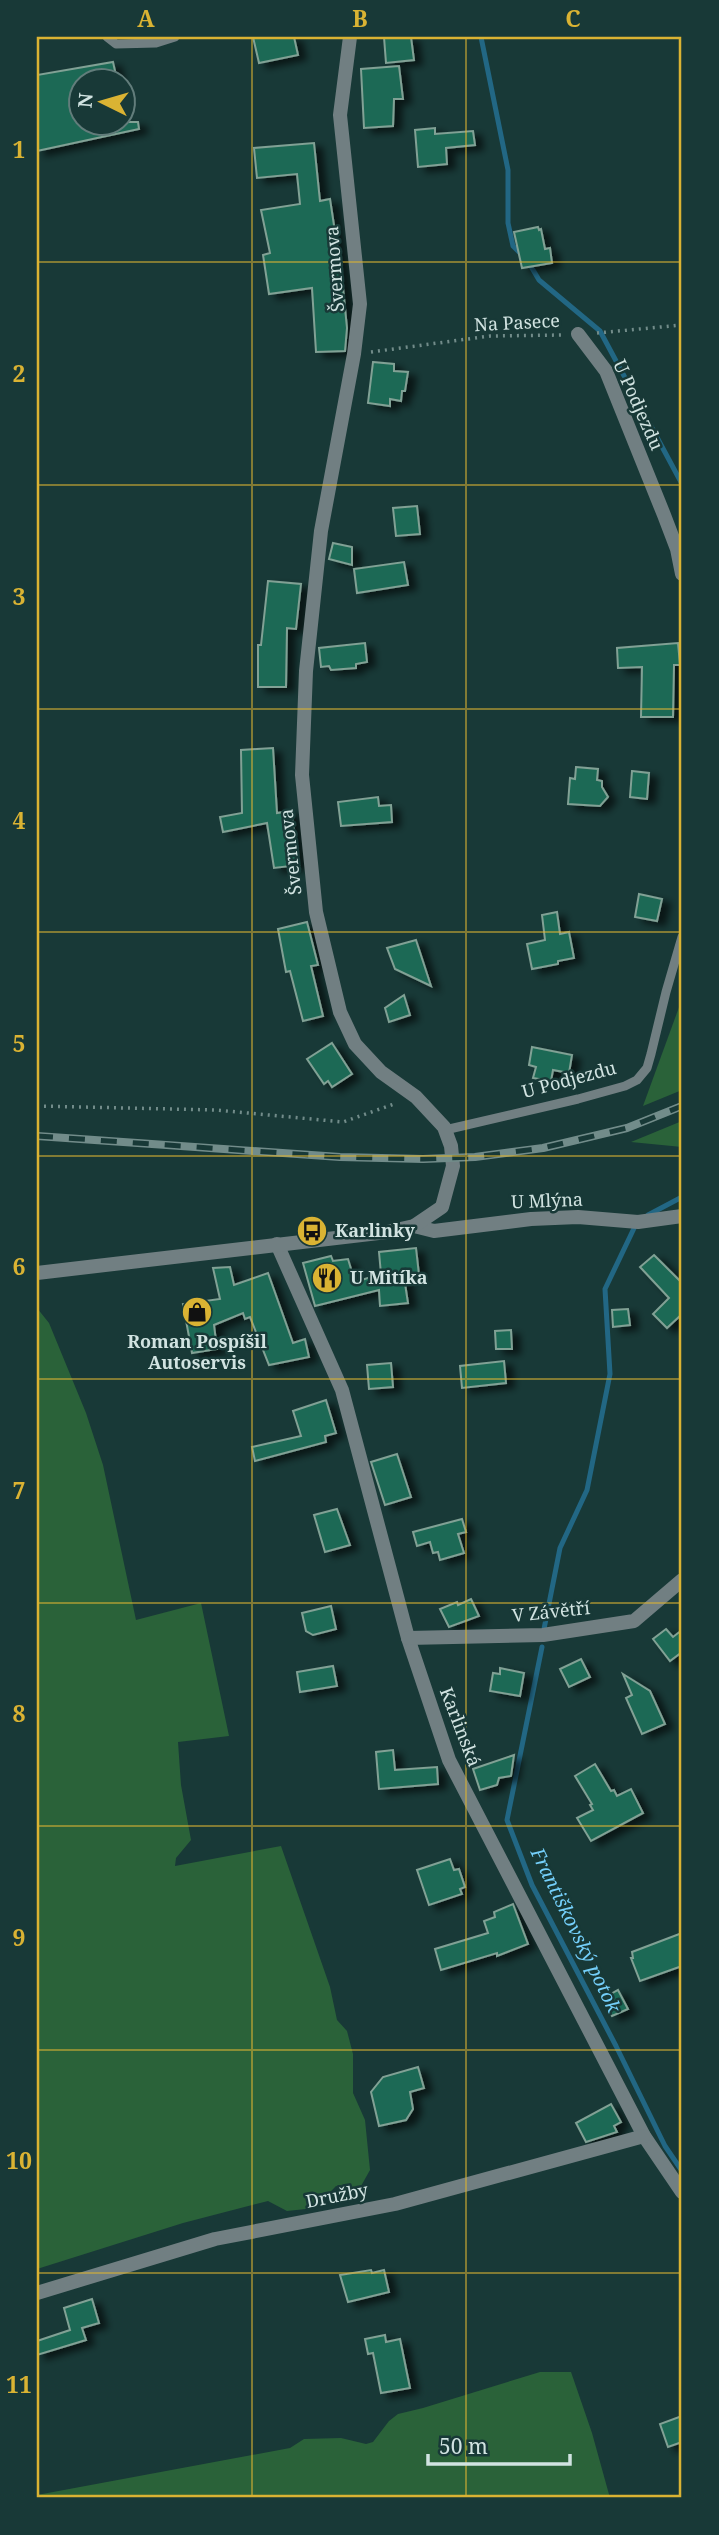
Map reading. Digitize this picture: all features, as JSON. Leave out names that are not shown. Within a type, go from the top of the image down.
[{"type":"street","name":"Švermova","points":[[37,1273],[387,1232],[414,1226],[442,1207],[447,1192],[453,1166],[452,1146],[445,1130],[416,1097],[381,1072],[355,1044],[340,1012],[316,912],[302,775],[306,671],[321,531],[354,354],[360,304],[340,115],[350,37]]},
{"type":"street","name":"U Podjezdu","points":[[578,334],[606,371],[677,549],[682,574]]},
{"type":"street","name":"U Mlýna","points":[[414,1226],[434,1231],[531,1219],[578,1217],[645,1221],[682,1216]]},
{"type":"street","name":"Karlinská","points":[[276,1244],[342,1390],[408,1637],[449,1759],[645,2136],[682,2192]]},
{"type":"street","name":"V Závětří","points":[[408,1637],[543,1635],[634,1621],[682,1580]]},
{"type":"street","name":"Družby","points":[[37,2292],[215,2239],[395,2204],[645,2136]]},
{"type":"lane","points":[[107,37],[116,44],[156,43],[175,37]]},
{"type":"lane","name":"U Podjezdu","points":[[445,1130],[578,1099],[638,1080],[647,1068],[682,937]]},
{"type":"path","name":"Na Pasece","points":[[354,354],[490,336],[578,334],[682,325]]},
{"type":"path","points":[[37,1106],[216,1110],[343,1122],[416,1097]]},
{"type":"green space","points":[[682,999],[682,1090],[643,1106]]},
{"type":"green space","points":[[682,1121],[682,1147],[631,1142]]},
{"type":"green space","points":[[37,1308],[49,1323],[86,1413],[103,1465],[136,1620],[201,1603],[229,1736],[178,1742],[181,1785],[191,1840],[176,1858],[175,1866],[281,1846],[330,1987],[337,2020],[347,2031],[353,2054],[353,2093],[365,2120],[370,2170],[356,2195],[336,2186],[315,2208],[287,2211],[268,2201],[183,2223],[37,2269]]},
{"type":"green space","points":[[540,2372],[571,2372],[610,2498],[37,2498],[37,2495],[290,2448],[304,2439],[341,2438],[366,2444],[373,2442],[398,2414]]},
{"type":"building","points":[[253,37],[294,37],[298,55],[259,63]]},
{"type":"building","points":[[384,37],[411,37],[414,60],[386,63]]},
{"type":"building","points":[[113,62],[114,66],[90,66]]},
{"type":"building","points":[[399,66],[403,99],[394,99],[393,126],[364,128],[361,69]]},
{"type":"building","points":[[66,70],[66,136],[107,136],[37,151],[37,75]]},
{"type":"building","points":[[435,128],[435,134],[473,131],[475,145],[446,148],[447,164],[418,167],[415,130]]},
{"type":"building","points":[[314,143],[320,201],[330,199],[342,278],[347,328],[345,351],[316,352],[312,288],[269,294],[263,255],[270,253],[261,210],[300,204],[297,174],[257,178],[254,148]]},
{"type":"building","points":[[538,227],[541,229],[545,249],[550,248],[552,263],[522,268],[514,232]]},
{"type":"building","points":[[373,362],[394,364],[394,371],[408,372],[401,401],[390,399],[390,406],[368,403]]},
{"type":"building","points":[[417,506],[420,534],[396,536],[393,508]]},
{"type":"building","points":[[333,543],[352,547],[352,565],[329,559]]},
{"type":"building","points":[[404,562],[408,585],[357,593],[354,569]]},
{"type":"building","points":[[268,581],[301,584],[296,629],[287,628],[286,687],[258,687],[258,645],[261,645]]},
{"type":"building","points":[[365,643],[367,662],[356,664],[356,668],[331,670],[329,666],[321,667],[319,648]]},
{"type":"building","points":[[678,643],[680,665],[674,665],[673,717],[641,717],[642,667],[618,668],[617,648]]},
{"type":"building","points":[[273,748],[277,813],[291,811],[299,865],[274,868],[267,823],[223,832],[220,817],[242,813],[241,750]]},
{"type":"building","points":[[576,767],[598,769],[597,780],[602,781],[602,787],[608,797],[600,806],[568,804],[570,778],[575,779]]},
{"type":"building","points":[[632,771],[649,773],[647,799],[630,797]]},
{"type":"building","points":[[378,797],[379,806],[391,805],[392,822],[341,826],[338,802]]},
{"type":"building","points":[[639,894],[662,899],[657,921],[635,917]]},
{"type":"building","points":[[557,912],[560,934],[569,932],[574,958],[532,969],[527,944],[545,940],[542,915]]},
{"type":"building","points":[[307,922],[318,965],[311,966],[323,1016],[303,1021],[290,971],[286,972],[278,929]]},
{"type":"building","points":[[416,940],[431,986],[395,969],[387,948]]},
{"type":"building","points":[[404,995],[410,1015],[389,1022],[385,1008]]},
{"type":"building","points":[[332,1043],[352,1074],[332,1087],[328,1081],[324,1084],[307,1059]]},
{"type":"building","points":[[532,1047],[572,1055],[569,1073],[553,1070],[551,1081],[533,1078],[536,1067],[529,1065]]},
{"type":"building","points":[[416,1248],[419,1275],[404,1277],[408,1303],[380,1306],[379,1290],[315,1306],[303,1263],[331,1256],[333,1261],[348,1259],[355,1282],[381,1274],[379,1252]]},
{"type":"building","points":[[654,1255],[682,1283],[682,1314],[667,1328],[653,1314],[669,1298],[640,1267]]},
{"type":"building","points":[[230,1267],[234,1285],[268,1273],[293,1343],[305,1339],[309,1357],[269,1365],[250,1317],[245,1319],[243,1313],[214,1325],[217,1349],[192,1353],[183,1304],[220,1299],[213,1268]]},
{"type":"building","points":[[628,1309],[630,1325],[613,1327],[612,1310]]},
{"type":"building","points":[[511,1330],[512,1349],[496,1349],[495,1331]]},
{"type":"building","points":[[504,1361],[506,1383],[462,1388],[460,1366]]},
{"type":"building","points":[[391,1363],[393,1387],[369,1389],[367,1365]]},
{"type":"building","points":[[326,1400],[336,1433],[325,1436],[326,1442],[255,1461],[252,1447],[301,1436],[293,1411]]},
{"type":"building","points":[[397,1454],[411,1497],[385,1505],[371,1462]]},
{"type":"building","points":[[337,1509],[350,1545],[325,1552],[314,1515]]},
{"type":"building","points":[[462,1519],[466,1532],[458,1534],[464,1553],[440,1560],[438,1552],[433,1553],[430,1542],[417,1546],[413,1532]]},
{"type":"building","points":[[471,1599],[479,1616],[449,1627],[440,1609]]},
{"type":"building","points":[[331,1606],[336,1629],[313,1635],[306,1631],[302,1613]]},
{"type":"building","points":[[666,1629],[673,1637],[682,1630],[682,1652],[670,1661],[653,1639]]},
{"type":"building","points":[[581,1659],[590,1677],[569,1687],[560,1669]]},
{"type":"building","points":[[333,1666],[337,1686],[300,1692],[297,1672]]},
{"type":"building","points":[[500,1668],[524,1673],[520,1696],[490,1691],[493,1673],[500,1674]]},
{"type":"building","points":[[623,1674],[650,1691],[665,1724],[642,1734],[626,1698],[632,1695]]},
{"type":"building","points":[[393,1750],[395,1770],[437,1767],[438,1784],[379,1789],[376,1752]]},
{"type":"building","points":[[514,1755],[511,1776],[499,1778],[497,1785],[480,1790],[473,1769]]},
{"type":"building","points":[[595,1764],[611,1791],[614,1790],[617,1796],[631,1789],[643,1813],[591,1841],[577,1818],[593,1810],[590,1805],[592,1804],[575,1776]]},
{"type":"building","points":[[450,1859],[454,1870],[459,1869],[465,1887],[460,1889],[462,1894],[429,1905],[417,1870]]},
{"type":"building","points":[[513,1904],[528,1944],[497,1956],[497,1953],[441,1970],[435,1949],[488,1933],[484,1921],[495,1917],[494,1912]]},
{"type":"building","points":[[682,1933],[682,1966],[640,1981],[631,1958],[632,1952]]},
{"type":"building","points":[[618,1990],[628,2009],[612,2016],[602,1999]]},
{"type":"building","points":[[418,2067],[424,2088],[410,2092],[413,2109],[406,2120],[379,2126],[371,2092],[383,2077]]},
{"type":"building","points":[[611,2104],[621,2122],[614,2126],[617,2132],[586,2142],[576,2123]]},
{"type":"building","points":[[371,2270],[372,2273],[384,2270],[389,2292],[348,2302],[340,2275]]},
{"type":"building","points":[[92,2299],[99,2323],[82,2328],[86,2340],[37,2355],[37,2341],[70,2330],[64,2308]]},
{"type":"building","points":[[385,2335],[386,2342],[400,2339],[410,2388],[381,2393],[373,2353],[368,2354],[365,2339]]},
{"type":"building","points":[[682,2416],[682,2442],[668,2447],[660,2424]]},
{"type":"waterway","name":"Františkovský potok","points":[[481,37],[508,170],[508,223],[513,246],[522,255]]},
{"type":"waterway","name":"Františkovský potok","points":[[529,263],[539,280],[600,331],[682,484]]},
{"type":"waterway","name":"Františkovský potok","points":[[648,1215],[682,1197]]},
{"type":"waterway","name":"Františkovský potok","points":[[544,1629],[560,1548],[587,1490],[610,1374],[605,1289],[637,1222]]},
{"type":"waterway","name":"Františkovský potok","points":[[542,1647],[507,1820],[532,1885],[665,2146],[682,2171]]},
{"type":"railway","points":[[37,1136],[340,1157],[475,1157],[543,1148],[627,1128],[682,1106]]},
{"type":"place","name":"Karlinky","points":[[312,1231]]},
{"type":"place","name":"U Mitíka","points":[[327,1278]]},
{"type":"place","name":"Roman Pospíšil Autoservis","points":[[197,1312]]}]
